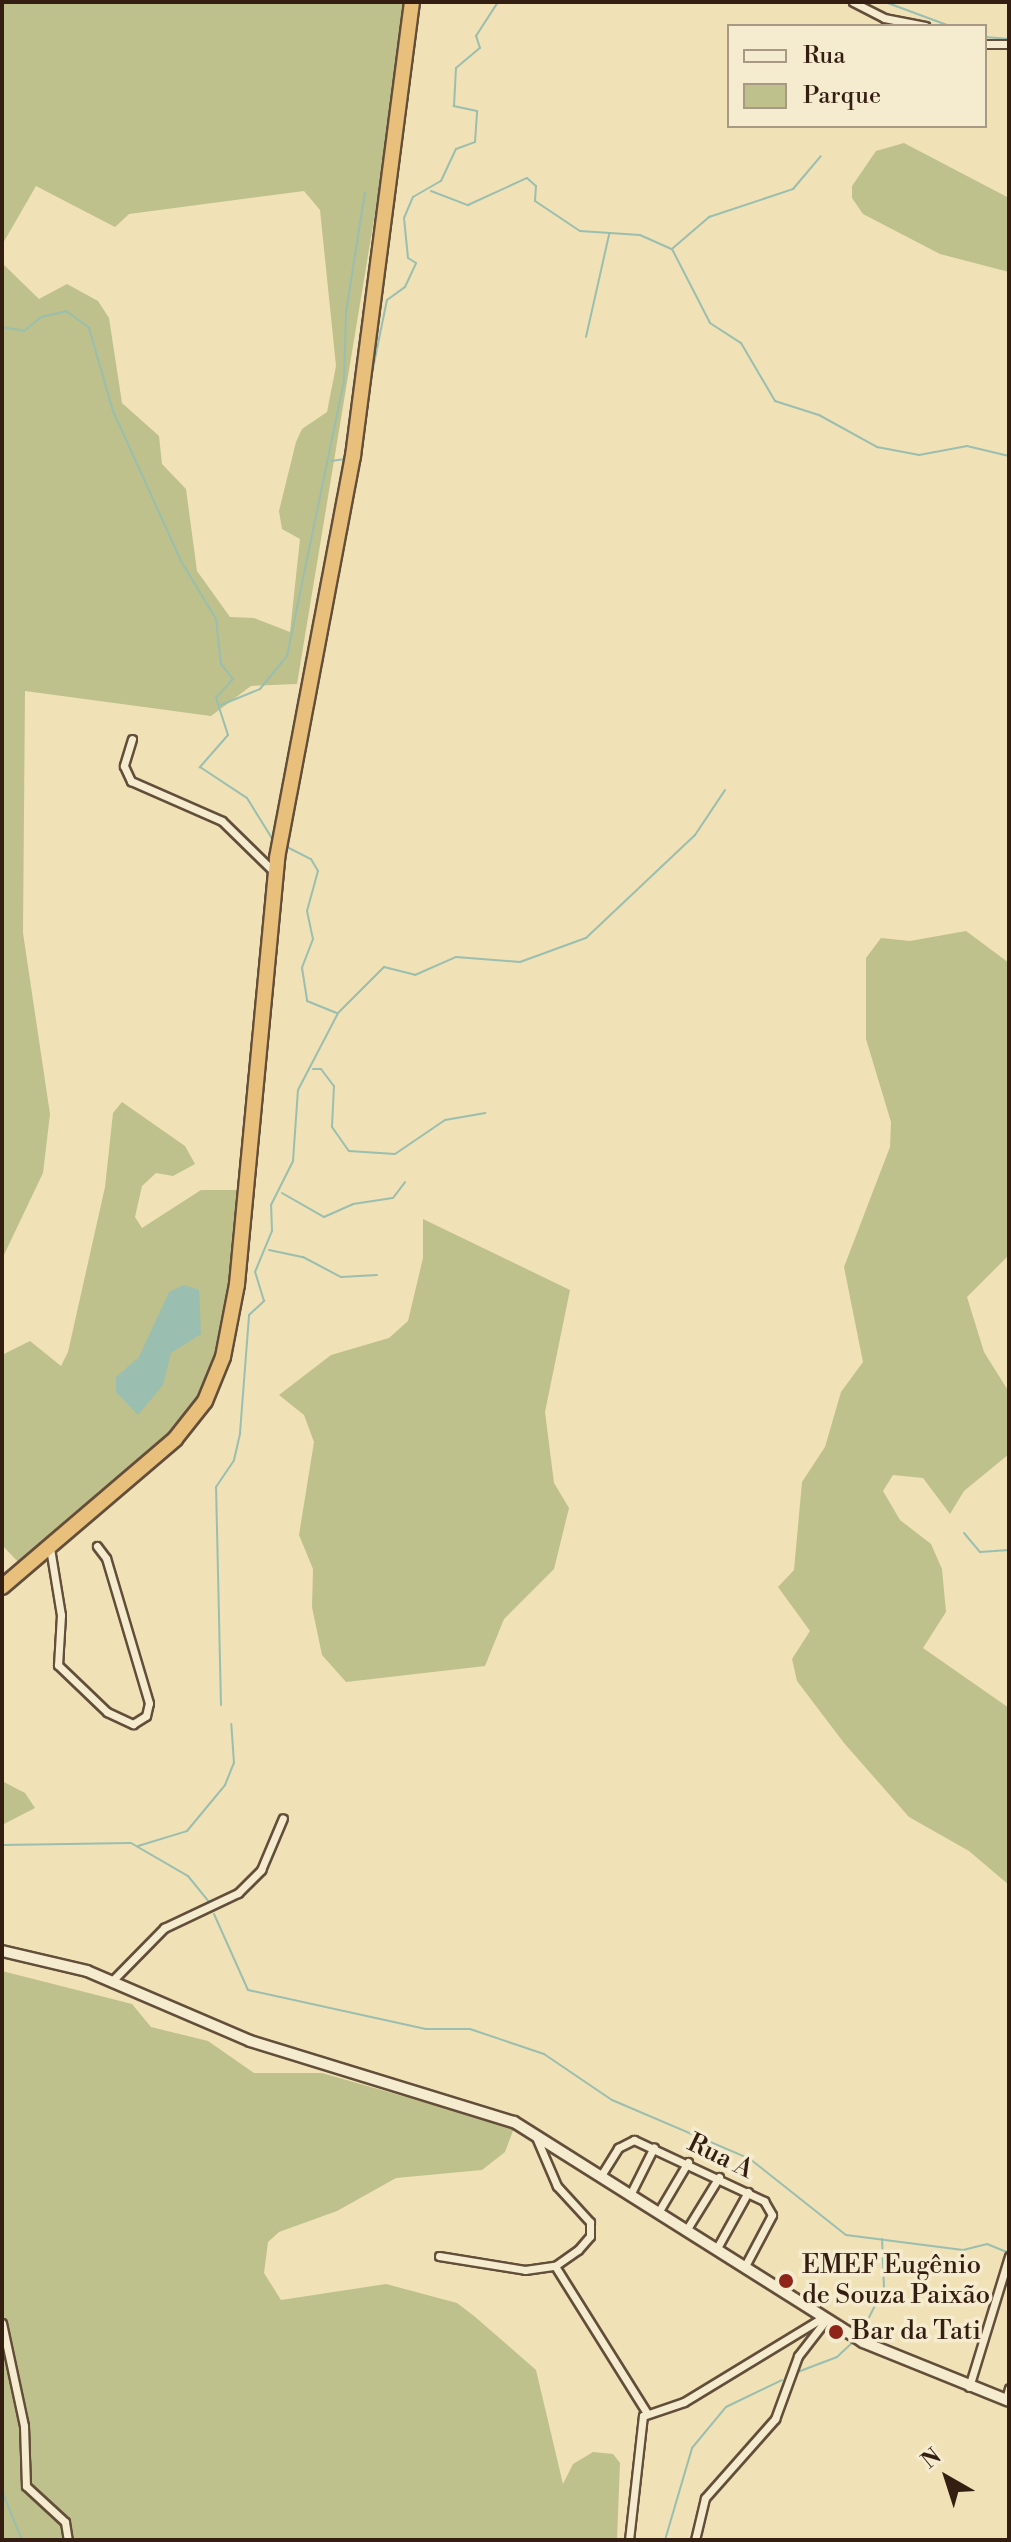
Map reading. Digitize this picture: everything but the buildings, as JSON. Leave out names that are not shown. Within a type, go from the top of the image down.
[{"type":"highway","points":[[2,1587],[175,1439],[205,1401],[221,1366],[237,1284],[275,874],[353,456],[412,2]]},
{"type":"street","points":[[853,2],[884,18],[915,24]]},
{"type":"street","points":[[987,44],[1009,44]]},
{"type":"street","points":[[132,739],[124,766],[131,781],[222,821],[275,874]]},
{"type":"street","points":[[50,1548],[61,1615],[58,1665],[107,1712],[133,1724],[146,1716],[149,1703],[106,1558],[97,1546]]},
{"type":"street","points":[[111,1982],[164,1928],[238,1893],[261,1870],[283,1818]]},
{"type":"street","points":[[2,1951],[111,1982],[250,2041],[481,2109],[533,2131],[825,2318],[968,2389],[1008,2400],[1009,2388]]},
{"type":"street","points":[[439,2256],[525,2270],[555,2266],[578,2250],[592,2228],[557,2186],[533,2131]]},
{"type":"street","name":"Rua A","points":[[602,2174],[627,2141],[654,2147],[764,2201],[772,2215],[745,2266]]},
{"type":"street","points":[[631,2193],[654,2147]]},
{"type":"street","points":[[659,2211],[688,2162]]},
{"type":"street","points":[[687,2229],[719,2177]]},
{"type":"street","points":[[717,2248],[748,2192]]},
{"type":"street","points":[[968,2389],[1009,2257]]},
{"type":"street","points":[[555,2266],[647,2413],[629,2540]]},
{"type":"street","points":[[647,2413],[684,2402],[825,2318]]},
{"type":"street","points":[[695,2540],[705,2498],[775,2419],[798,2356],[825,2318]]},
{"type":"street","points":[[2,2323],[24,2426],[26,2486],[65,2522],[68,2540]]},
{"type":"green space","points":[[2,2],[410,2],[297,684],[251,686],[211,716],[25,691],[23,933],[50,1114],[43,1173],[2,1259],[2,263],[39,299],[67,284],[98,301],[109,318],[122,403],[159,436],[162,464],[186,489],[197,571],[230,617],[254,618],[290,632],[300,539],[282,529],[279,511],[296,442],[302,429],[327,412],[336,366],[320,210],[304,191],[129,214],[115,227],[36,186],[2,245]]},
{"type":"green space","points":[[904,143],[1009,198],[1009,272],[940,254],[863,214],[852,198],[852,186],[876,151]]},
{"type":"green space","points":[[966,931],[1009,963],[1009,1255],[967,1297],[984,1352],[1009,1392],[1009,1454],[964,1491],[950,1514],[923,1478],[893,1475],[883,1491],[900,1520],[931,1544],[942,1569],[946,1612],[923,1648],[1009,1708],[1009,1885],[969,1851],[909,1817],[844,1743],[797,1681],[792,1659],[810,1631],[778,1587],[794,1570],[802,1482],[825,1447],[841,1392],[863,1362],[844,1267],[890,1147],[891,1122],[866,1039],[866,958],[881,938],[910,941]]},
{"type":"green space","points":[[122,1102],[185,1146],[195,1164],[173,1176],[156,1173],[142,1186],[135,1217],[142,1228],[201,1190],[241,1190],[224,1341],[184,1422],[22,1566],[2,1545],[2,1355],[30,1341],[61,1366],[68,1352],[105,1187],[113,1113]]},
{"type":"green space","points":[[423,1219],[570,1290],[545,1412],[554,1483],[569,1508],[554,1569],[504,1619],[485,1666],[346,1682],[322,1655],[312,1607],[313,1569],[299,1535],[314,1442],[304,1415],[279,1395],[331,1355],[389,1338],[408,1321],[423,1258]]},
{"type":"green space","points":[[2,1781],[25,1793],[35,1808],[2,1825]]},
{"type":"green space","points":[[2,1971],[132,2004],[151,2027],[208,2041],[254,2073],[322,2073],[514,2128],[505,2152],[482,2170],[396,2178],[337,2211],[279,2232],[268,2242],[264,2273],[281,2300],[386,2284],[457,2303],[536,2370],[563,2484],[573,2464],[593,2452],[613,2454],[620,2463],[617,2540],[2,2540]]},
{"type":"shaded area","points":[[184,1285],[199,1290],[201,1334],[171,1353],[163,1385],[138,1415],[116,1392],[116,1377],[139,1357],[169,1292]]},
{"type":"waterway","points":[[367,398],[387,300],[405,287],[416,263],[408,258],[404,218],[413,197],[441,181],[456,149],[475,142],[477,111],[454,106],[456,68],[480,48],[476,36],[498,2]]},
{"type":"waterway","points":[[885,2],[945,24]]},
{"type":"waterway","points":[[987,37],[1009,39]]},
{"type":"waterway","points":[[673,248],[709,217],[793,189],[821,156]]},
{"type":"waterway","points":[[431,191],[468,205],[527,178],[536,186],[535,201],[580,231],[640,235],[672,249],[710,323],[741,343],[775,401],[819,415],[877,447],[919,455],[967,446],[1009,456]]},
{"type":"waterway","points":[[221,705],[260,689],[287,656],[344,381],[346,312],[365,192]]},
{"type":"waterway","points":[[586,337],[609,235]]},
{"type":"waterway","points":[[2,327],[24,331],[41,317],[66,311],[89,328],[113,411],[181,561],[216,619],[221,664],[233,679],[216,698],[228,735],[200,767],[247,798],[273,840]]},
{"type":"waterway","points":[[331,461],[345,459]]},
{"type":"waterway","points":[[339,1012],[384,967],[415,975],[456,957],[520,962],[586,938],[695,835],[725,790]]},
{"type":"waterway","points":[[285,846],[311,859],[318,871],[307,911],[313,939],[302,968],[307,1001],[337,1013]]},
{"type":"waterway","points":[[221,1705],[216,1487],[234,1460],[240,1433],[249,1315],[264,1301],[255,1272],[272,1231],[271,1205],[293,1161],[298,1090],[338,1013]]},
{"type":"waterway","points":[[313,1069],[321,1069],[334,1086],[332,1127],[349,1151],[395,1154],[445,1120],[485,1113]]},
{"type":"waterway","points":[[282,1193],[324,1217],[353,1204],[393,1198],[405,1182]]},
{"type":"waterway","points":[[269,1250],[303,1257],[341,1277],[377,1275]]},
{"type":"waterway","points":[[964,1533],[980,1552],[1009,1550]]},
{"type":"waterway","points":[[138,1846],[187,1831],[225,1785],[234,1763],[231,1724]]},
{"type":"waterway","points":[[2,1845],[131,1843],[188,1876],[210,1903]]},
{"type":"waterway","points":[[214,1914],[248,1990],[426,2029],[470,2029],[544,2054],[612,2100],[750,2159],[846,2235],[963,2250],[987,2244],[1009,2253]]},
{"type":"waterway","points":[[861,2333],[884,2288],[882,2239]]},
{"type":"waterway","points":[[795,2373],[837,2357],[854,2341]]},
{"type":"waterway","points":[[665,2540],[692,2448],[726,2407],[782,2380]]},
{"type":"waterway","points":[[2,2491],[22,2540]]},
{"type":"place","name":"EMEF Eugênio de Souza Paixão","points":[[786,2281]]},
{"type":"place","name":"Bar da Tati","points":[[836,2332]]}]
